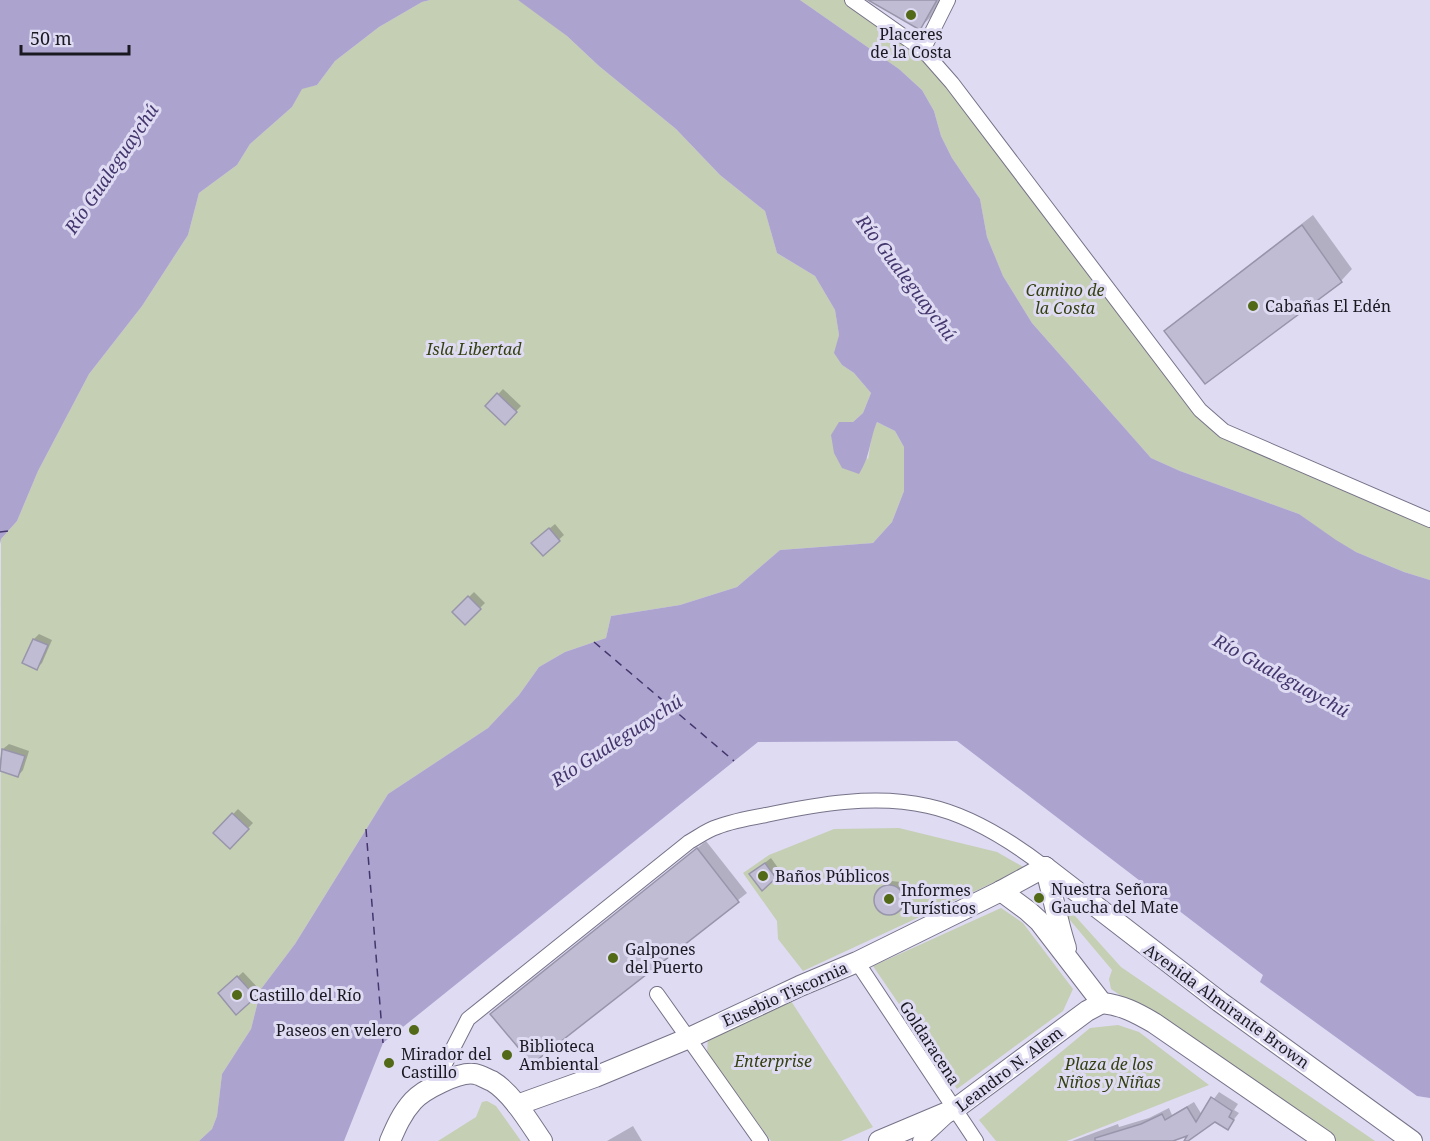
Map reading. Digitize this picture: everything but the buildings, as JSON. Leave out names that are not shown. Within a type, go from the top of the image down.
[{"type":"main road","name":"Eusebio Tiscornia","points":[[517,1105],[595,1077],[689,1038],[857,962],[1001,891],[1044,867]]},
{"type":"main road","points":[[1044,867],[1053,892],[1060,931],[1070,960]]},
{"type":"main road","name":"Avenida Almirante Brown","points":[[1044,867],[1220,1002],[1412,1141]]},
{"type":"main road","points":[[1001,891],[1028,911],[1070,960],[1102,1003],[1115,1004],[1154,1023],[1325,1141]]},
{"type":"main road","name":"Leandro N. Alem","points":[[955,1109],[1086,1011],[1102,1003]]},
{"type":"main road","points":[[390,1141],[398,1122],[414,1100],[433,1087],[462,1074],[474,1074],[493,1082],[517,1105],[542,1141]]},
{"type":"main road","points":[[879,1141],[955,1109]]},
{"type":"street","points":[[852,0],[923,50],[952,83],[1200,410],[1224,431],[1240,439],[1430,520]]},
{"type":"street","points":[[923,50],[948,0]]},
{"type":"street","points":[[433,1087],[468,1019],[689,842],[717,826],[791,809],[848,801],[898,801],[929,806],[963,817],[998,836],[1044,867]]},
{"type":"street","name":"Goldaracena","points":[[857,962],[976,1141]]},
{"type":"street","points":[[657,994],[761,1141]]},
{"type":"street","name":"Leandro N. Alem","points":[[920,1141],[955,1109]]},
{"type":"green space","name":"Isla Libertad","points":[[430,0],[518,0],[523,2],[567,36],[599,66],[676,129],[720,175],[765,211],[777,253],[815,276],[835,310],[839,335],[835,353],[842,365],[854,373],[871,393],[863,413],[853,422],[868,460],[872,434],[877,422],[895,431],[904,447],[904,491],[892,522],[873,543],[780,550],[737,587],[680,605],[611,616],[606,638],[565,652],[539,667],[519,695],[488,728],[388,794],[295,944],[261,989],[251,1029],[222,1074],[217,1116],[212,1129],[199,1141],[0,1141],[1,539],[17,521],[38,471],[89,374],[142,306],[188,235],[199,193],[237,165],[250,144],[292,107],[302,88],[317,85],[335,61],[379,27],[422,2]]},
{"type":"green space","name":"Camino de la Costa","points":[[800,0],[852,0],[923,50],[1224,431],[1430,520],[1430,580],[1356,552],[1336,541],[1299,514],[1180,471],[1151,458],[1032,323],[1003,276],[987,237],[980,199],[952,158],[941,136],[934,111],[922,90],[899,69]]},
{"type":"green space","points":[[899,828],[997,852],[1025,868],[803,971],[778,939],[777,921],[743,873],[769,855],[834,829]]},
{"type":"green space","points":[[1058,897],[1121,967],[1375,1141],[1336,1141],[1111,989],[1109,979],[1112,970],[1064,913]]},
{"type":"green space","points":[[1001,908],[1023,923],[1073,989],[1063,1011],[957,1089],[873,966]]},
{"type":"green space","name":"Enterprise","points":[[791,1001],[873,1127],[841,1141],[771,1141],[707,1053],[708,1036]]},
{"type":"green space","name":"Plaza de los Niños y Niñas","points":[[1118,1025],[1139,1032],[1209,1085],[1067,1141],[996,1141],[979,1120],[1090,1028]]},
{"type":"green space","points":[[487,1101],[496,1106],[521,1141],[438,1141],[476,1117],[482,1102]]},
{"type":"water","name":"Río Gualeguaychú","points":[[0,0],[430,0],[422,2],[379,27],[335,61],[317,85],[302,89],[292,107],[250,144],[237,165],[199,193],[188,235],[142,306],[89,374],[38,471],[17,521],[1,539],[0,544]]},
{"type":"water","name":"Río Gualeguaychú","points":[[518,0],[800,0],[899,69],[922,90],[934,111],[941,136],[952,158],[980,199],[987,237],[1003,276],[1032,323],[1151,458],[1180,471],[1299,514],[1356,552],[1430,580],[1430,1098],[1417,1096],[1260,982],[1263,975],[957,741],[758,742],[383,1043],[344,1141],[199,1141],[212,1129],[217,1116],[222,1074],[251,1029],[261,989],[295,944],[388,794],[488,728],[519,695],[539,667],[565,652],[606,638],[611,616],[680,605],[737,587],[780,550],[873,543],[892,522],[904,491],[904,447],[895,431],[877,422],[866,461],[859,474],[842,468],[834,453],[831,435],[839,422],[853,422],[863,413],[871,393],[854,373],[842,365],[834,353],[839,335],[835,310],[815,276],[777,253],[765,211],[720,175],[676,129],[599,66],[567,36]]},
{"type":"ferry route","points":[[0,532],[9,531]]},
{"type":"ferry route","points":[[594,642],[734,761]]},
{"type":"ferry route","points":[[366,829],[383,1043]]},
{"type":"place","name":"Placeres de la Costa","points":[[911,15]]},
{"type":"place","name":"Cabañas El Edén","points":[[1253,306]]},
{"type":"place","name":"Baños Públicos","points":[[763,876]]},
{"type":"place","name":"Nuestra Señora Gaucha del Mate","points":[[1039,898]]},
{"type":"place","name":"Informes Turísticos","points":[[889,899]]},
{"type":"place","name":"Galpones del Puerto","points":[[613,958]]},
{"type":"place","name":"Castillo del Río","points":[[237,995]]},
{"type":"place","name":"Paseos en velero","points":[[414,1030]]},
{"type":"place","name":"Biblioteca Ambiental","points":[[507,1055]]},
{"type":"place","name":"Mirador del Castillo","points":[[389,1063]]}]
